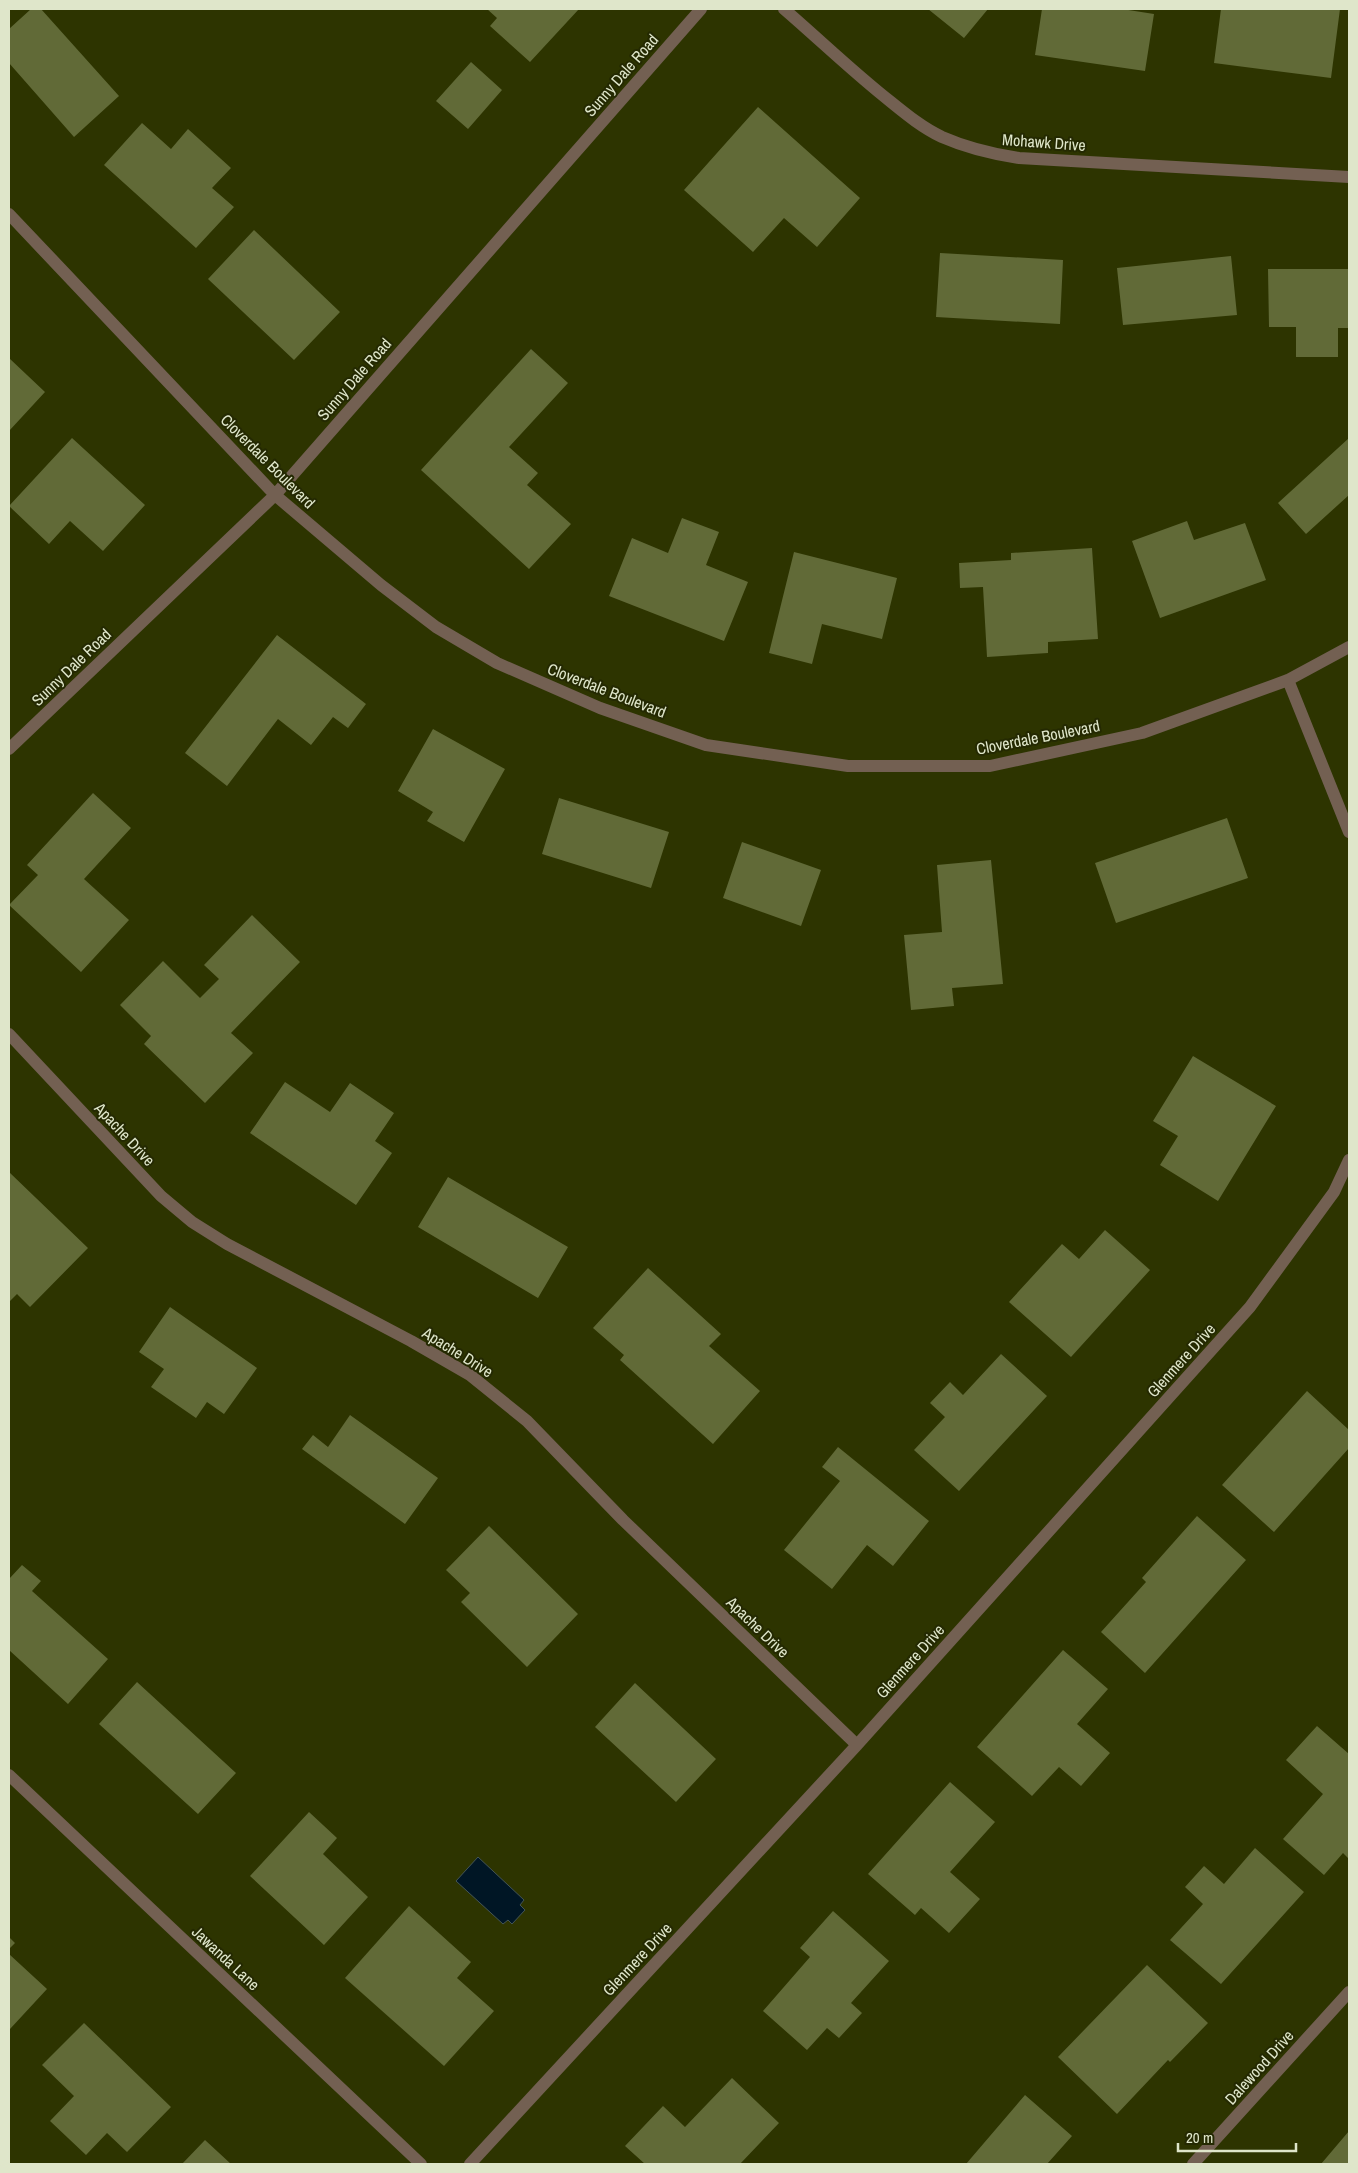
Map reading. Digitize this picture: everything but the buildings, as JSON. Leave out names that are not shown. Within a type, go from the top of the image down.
[{"type":"street","name":"Sunny Dale Road","points":[[9,749],[275,495],[701,9]]},
{"type":"street","name":"Mohawk Drive","points":[[784,9],[869,85],[914,120],[940,136],[991,154],[1019,158],[1349,177]]},
{"type":"street","name":"Cloverdale Boulevard","points":[[9,214],[275,495],[381,585],[436,627],[497,663],[600,708],[706,745],[848,766],[990,766],[1142,733],[1288,680],[1349,647]]},
{"type":"street","points":[[1288,680],[1349,832]]},
{"type":"street","name":"Apache Drive","points":[[9,1034],[161,1196],[192,1222],[227,1244],[411,1341],[470,1375],[527,1421],[623,1520],[857,1745]]},
{"type":"street","name":"Glenmere Drive","points":[[470,2164],[857,1745],[1250,1307],[1334,1192],[1349,1160]]},
{"type":"street","name":"Jawanda Lane","points":[[9,1775],[421,2164]]},
{"type":"street","name":"Dalewood Drive","points":[[1193,2164],[1349,1992]]},
{"type":"water","points":[[478,1857],[524,1900],[520,1905],[525,1910],[512,1924],[508,1920],[503,1924],[456,1881]]}]
